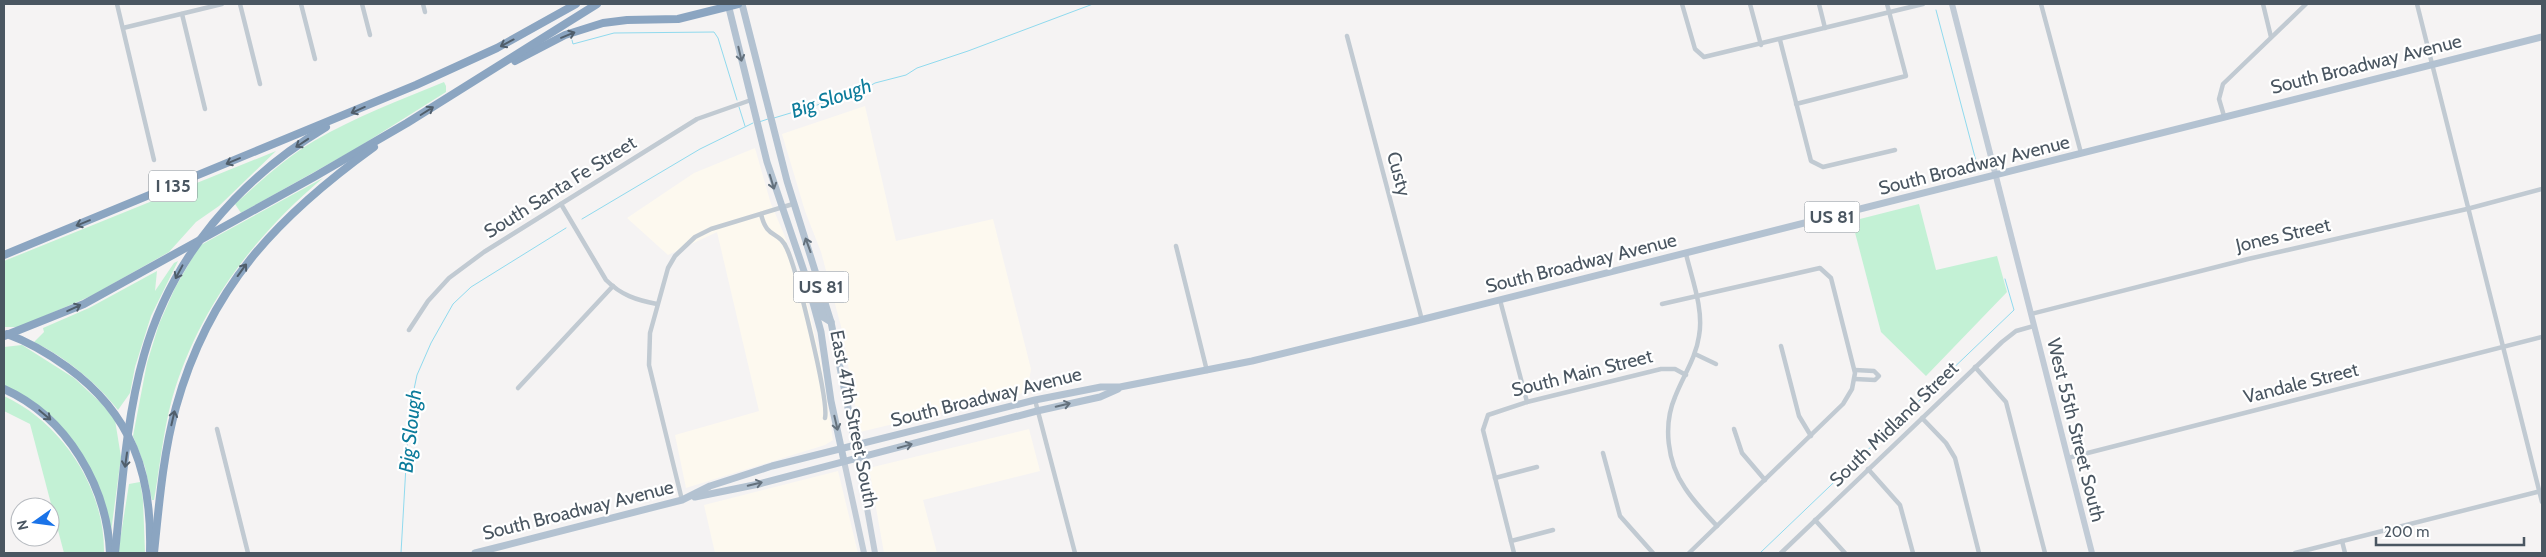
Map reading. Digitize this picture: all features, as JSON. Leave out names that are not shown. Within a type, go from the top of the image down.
[{"type":"highway","points":[[549,20],[571,4]]},
{"type":"highway","name":"I 135","points":[[4,256],[343,117],[497,48],[576,4]]},
{"type":"highway","points":[[4,334],[84,304],[228,225],[407,123],[597,4]]},
{"type":"highway","name":"US 81","points":[[447,98],[542,46],[579,30],[603,23],[627,20],[678,19],[728,5],[740,4]]},
{"type":"highway","points":[[115,553],[136,388],[154,326],[181,267],[222,210],[254,179],[289,151],[343,117]]},
{"type":"highway","points":[[154,553],[160,500],[176,407],[196,349],[220,300],[252,255],[292,211],[340,172],[407,123]]},
{"type":"highway","points":[[4,334],[27,343],[55,358],[90,385],[118,416],[135,451],[148,500],[150,553]]},
{"type":"highway","points":[[4,389],[33,406],[50,420],[78,453],[99,496],[109,537],[110,553]]},
{"type":"main road","name":"East 47th Street South","points":[[740,4],[793,204],[812,256],[831,322],[858,458]]},
{"type":"main road","name":"East 47th Street South","points":[[728,5],[759,135],[781,208],[806,277],[821,332],[831,401],[844,461]]},
{"type":"main road","name":"South Broadway Avenue","points":[[475,553],[686,499],[754,485],[1038,411],[1100,397],[1120,388],[1207,371],[1422,320],[2082,155],[2224,116],[2542,37]]},
{"type":"main road","points":[[806,277],[814,284],[824,317],[831,322]]},
{"type":"main road","points":[[821,332],[829,334],[836,368],[842,379]]},
{"type":"main road","name":"South Broadway Avenue","points":[[686,499],[732,478],[1035,400],[1101,387],[1120,388]]},
{"type":"street","points":[[117,4],[154,160]]},
{"type":"street","points":[[123,28],[222,4]]},
{"type":"street","points":[[240,4],[260,84]]},
{"type":"street","points":[[301,4],[315,60]]},
{"type":"street","points":[[362,4],[370,35]]},
{"type":"street","points":[[423,4],[425,12]]},
{"type":"street","points":[[1682,4],[1693,43],[1700,56],[1709,56],[1780,40],[1923,4]]},
{"type":"street","points":[[1750,4],[1761,44]]},
{"type":"street","points":[[1818,4],[1825,28]]},
{"type":"street","points":[[1796,104],[1906,76],[1887,4]]},
{"type":"street","name":"West 55th Street South","points":[[1952,4],[1998,176],[2092,553]]},
{"type":"street","points":[[2041,4],[2082,155]]},
{"type":"street","points":[[2263,4],[2271,37]]},
{"type":"street","points":[[2224,116],[2219,99],[2223,84],[2306,4]]},
{"type":"street","points":[[2417,4],[2467,209],[2541,491],[2542,502]]},
{"type":"street","points":[[182,14],[205,109]]},
{"type":"street","name":"Custy","points":[[1347,36],[1422,320]]},
{"type":"street","points":[[1780,40],[1808,152],[1815,164],[1828,166],[1895,150]]},
{"type":"street","name":"South Santa Fe Street","points":[[409,330],[428,301],[449,278],[484,252],[698,119],[751,100]]},
{"type":"street","name":"Jones Street","points":[[2031,314],[2299,246],[2467,209],[2542,188]]},
{"type":"street","points":[[561,204],[606,280],[627,296],[657,304]]},
{"type":"street","points":[[686,499],[649,365],[649,338],[668,268],[686,244],[711,229],[793,204]]},
{"type":"street","points":[[761,214],[766,230],[778,237],[786,246],[810,334],[825,418]]},
{"type":"street","points":[[1176,246],[1207,371]]},
{"type":"street","points":[[1686,254],[1701,324],[1695,354],[1670,408],[1668,422],[1669,440],[1676,470],[1684,487],[1717,526]]},
{"type":"street","points":[[1662,304],[1814,268],[1821,269],[1831,278],[1844,326],[1855,379],[1843,404],[1689,553]]},
{"type":"street","points":[[518,388],[613,286]]},
{"type":"street","points":[[1500,300],[1527,402]]},
{"type":"street","name":"South Midland Street","points":[[1781,553],[2010,335],[2034,326]]},
{"type":"street","points":[[810,334],[821,332]]},
{"type":"street","name":"Vandale Street","points":[[2068,458],[2542,337]]},
{"type":"street","points":[[1781,346],[1799,416],[1811,436]]},
{"type":"street","points":[[1695,354],[1716,364]]},
{"type":"street","points":[[1976,367],[2006,402],[2045,553]]},
{"type":"street","name":"South Main Street","points":[[1495,478],[1483,430],[1486,417],[1492,412],[1664,368],[1675,369],[1686,375]]},
{"type":"street","points":[[1854,370],[1874,371],[1879,376],[1874,380],[1855,379]]},
{"type":"street","points":[[1035,400],[1075,553]]},
{"type":"street","points":[[1922,418],[1946,443],[1955,458],[1979,553]]},
{"type":"street","points":[[217,429],[248,553]]},
{"type":"street","points":[[1734,429],[1742,452],[1765,480]]},
{"type":"street","points":[[1603,453],[1620,516],[1653,553]]},
{"type":"street","name":"East 47th Street South","points":[[858,458],[875,553]]},
{"type":"street","name":"East 47th Street South","points":[[844,461],[864,553]]},
{"type":"street","points":[[1514,553],[1495,478],[1537,466]]},
{"type":"street","points":[[1868,469],[1900,505],[1913,553]]},
{"type":"street","points":[[2295,553],[2541,491]]},
{"type":"street","points":[[1815,520],[1845,553]]},
{"type":"street","points":[[1511,541],[1554,530]]},
{"type":"street","points":[[2342,541],[2345,553]]},
{"type":"shaded area","points":[[865,106],[896,241],[993,219],[1031,369],[1027,392],[860,432],[842,330],[821,252],[805,211],[782,134]]},
{"type":"shaded area","points":[[755,148],[771,204],[784,234],[809,310],[820,357],[833,440],[825,445],[686,488],[675,435],[759,411],[717,232],[668,255],[627,218],[694,173]]},
{"type":"shaded area","points":[[1029,429],[1040,471],[923,500],[937,553],[884,553],[869,468]]},
{"type":"shaded area","points":[[838,471],[858,553],[715,553],[704,505]]},
{"type":"green space","points":[[444,82],[446,92],[357,148],[241,213],[235,204],[283,163],[314,141],[394,102]]},
{"type":"green space","points":[[276,151],[219,206],[196,222],[169,252],[91,296],[19,327],[4,327],[4,261]]},
{"type":"green space","points":[[323,178],[297,201],[251,250],[213,305],[197,335],[183,366],[172,399],[154,500],[152,500],[145,467],[133,436],[147,363],[159,324],[175,288],[199,246]]},
{"type":"green space","points":[[1919,204],[1936,270],[1997,256],[2007,292],[1926,376],[1881,332],[1852,221]]},
{"type":"green space","points":[[178,261],[151,316],[135,367],[130,393],[118,410],[79,371],[57,355],[34,342],[44,332],[43,328],[89,308],[157,271],[155,291],[174,263]]},
{"type":"green space","points":[[22,345],[74,378],[101,403],[115,420],[121,457],[111,532],[71,440],[4,386],[4,347]]},
{"type":"green space","points":[[4,396],[25,408],[44,423],[61,440],[76,460],[88,482],[97,505],[104,553],[64,553],[60,538],[60,497],[49,497],[30,424],[4,411]]},
{"type":"green space","points":[[140,482],[143,500],[145,553],[118,553],[129,484]]},
{"type":"waterway","name":"Big Slough","points":[[774,118],[857,93],[875,83],[906,75],[917,68],[1093,4]]},
{"type":"waterway","points":[[1936,10],[1976,161]]},
{"type":"waterway","points":[[572,40],[573,44],[614,33],[714,32],[718,38],[737,100]]},
{"type":"waterway","points":[[739,107],[745,126]]},
{"type":"waterway","name":"Big Slough","points":[[759,122],[768,119]]},
{"type":"waterway","name":"Big Slough","points":[[582,219],[700,149],[753,123]]},
{"type":"waterway","name":"Big Slough","points":[[401,553],[409,413],[417,375],[431,343],[453,304],[471,287],[566,228]]},
{"type":"waterway","points":[[1760,553],[2014,310],[2005,279]]}]
